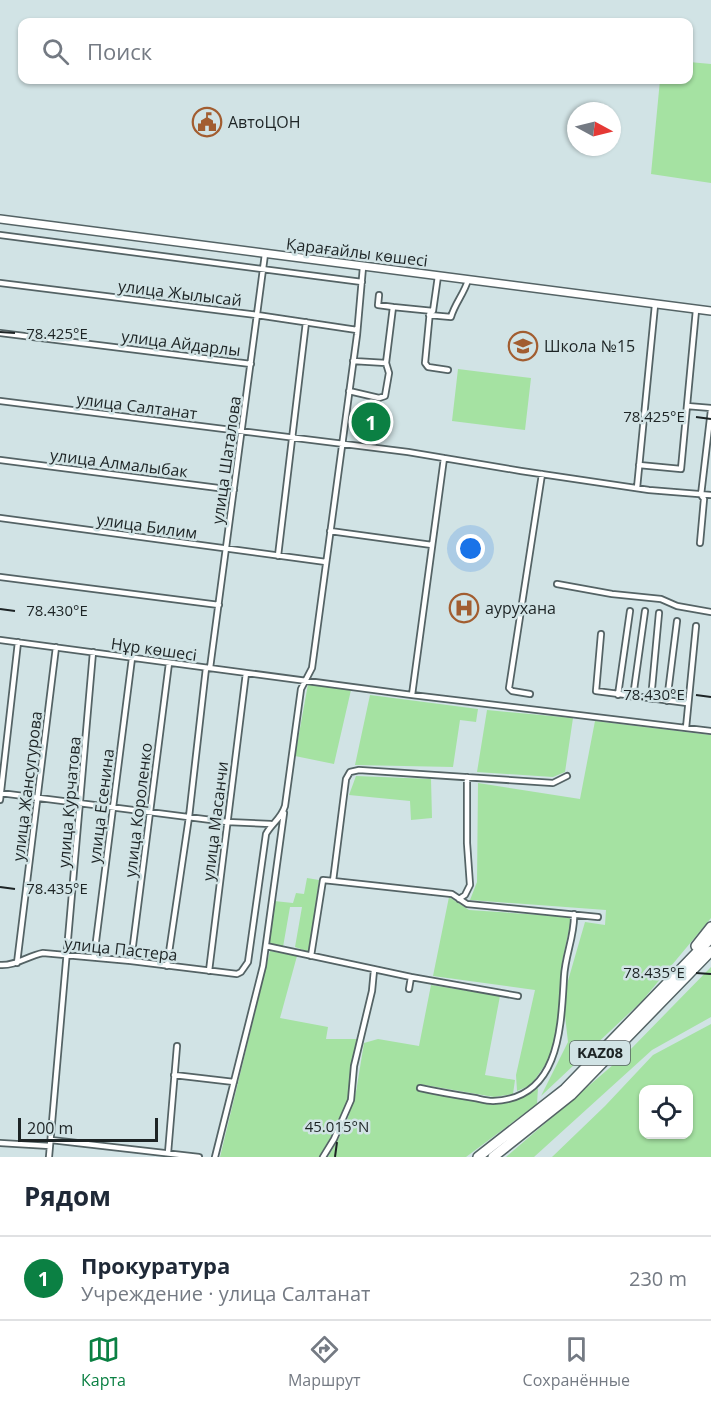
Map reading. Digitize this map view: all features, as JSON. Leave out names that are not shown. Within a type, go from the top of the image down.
[{"type":"highway","points":[[664,994],[711,927]]},
{"type":"highway","name":"KAZ08","points":[[493,1157],[571,1095],[664,994],[711,938]]},
{"type":"highway","name":"KAZ08","points":[[478,1157],[565,1089],[711,951]]},
{"type":"street","name":"Қарағайлы көшесі","points":[[0,219],[711,311]]},
{"type":"street","points":[[0,236],[362,282]]},
{"type":"street","name":"улица Шаталова","points":[[167,966],[208,668],[219,606],[265,254]]},
{"type":"street","points":[[215,1157],[263,966],[298,704],[305,680],[312,668],[343,444],[363,267]]},
{"type":"street","points":[[438,276],[433,311],[430,313],[425,363],[428,367],[448,370]]},
{"type":"street","points":[[379,295],[378,305],[452,317],[454,307],[465,290],[468,280]]},
{"type":"street","name":"улица Жылысай","points":[[0,283],[257,315],[357,330]]},
{"type":"street","points":[[637,488],[655,305]]},
{"type":"street","points":[[349,391],[380,398],[385,396],[389,373],[386,363],[393,307]]},
{"type":"street","points":[[639,465],[681,469],[696,310]]},
{"type":"street","points":[[278,556],[306,322]]},
{"type":"street","name":"улица Айдарлы","points":[[0,333],[251,364]]},
{"type":"street","points":[[353,361],[386,363]]},
{"type":"street","name":"улица Салтанат","points":[[0,401],[242,430],[637,488],[711,495]]},
{"type":"street","points":[[687,406],[711,409],[701,495],[704,500],[700,543]]},
{"type":"street","points":[[412,695],[444,458]]},
{"type":"street","name":"улица Алмалыбак","points":[[0,460],[234,490]]},
{"type":"street","points":[[530,694],[512,691],[508,688],[542,474]]},
{"type":"street","name":"улица Билим","points":[[0,518],[326,562]]},
{"type":"street","points":[[330,531],[432,544]]},
{"type":"street","points":[[0,577],[219,606]]},
{"type":"street","points":[[556,584],[612,594],[661,599],[677,606],[711,612]]},
{"type":"street","points":[[618,695],[630,611]]},
{"type":"street","points":[[633,697],[645,611]]},
{"type":"street","points":[[651,699],[659,613]]},
{"type":"street","points":[[667,701],[677,621]]},
{"type":"street","points":[[686,728],[696,626]]},
{"type":"street","points":[[601,634],[595,689],[599,693],[687,703]]},
{"type":"street","name":"Нұр көшесі","points":[[0,640],[412,695],[711,731]]},
{"type":"street","points":[[0,800],[18,642]]},
{"type":"street","name":"улица Жансугурова","points":[[17,963],[56,647]]},
{"type":"street","name":"улица Курчатова","points":[[49,1157],[93,652]]},
{"type":"street","name":"улица Есенина","points":[[94,957],[132,658]]},
{"type":"street","name":"улица Короленко","points":[[131,961],[169,663]]},
{"type":"street","name":"улица Масанчи","points":[[209,971],[246,673]]},
{"type":"street","points":[[333,881],[346,779],[350,772],[359,770],[553,783],[567,776]]},
{"type":"street","points":[[459,899],[465,895],[470,885],[467,843],[467,777]]},
{"type":"street","points":[[0,793],[227,822],[271,824],[278,820],[285,806]]},
{"type":"street","name":"улица Пастера","points":[[0,965],[17,963],[32,955],[43,953],[237,974],[241,972],[248,962],[262,855],[266,834],[271,824]]},
{"type":"street","points":[[311,956],[323,880],[452,894],[467,904],[597,916]]},
{"type":"street","points":[[420,1088],[493,1101],[518,1096],[533,1088],[555,1053],[561,1028],[564,967],[574,924],[573,914]]},
{"type":"street","points":[[266,946],[411,978],[518,996]]},
{"type":"street","points":[[324,1157],[351,1100],[354,1066],[372,991],[374,970]]},
{"type":"street","points":[[409,989],[411,978]]},
{"type":"street","points":[[168,1154],[177,1046]]},
{"type":"street","points":[[174,1075],[234,1082]]},
{"type":"street","points":[[0,1143],[51,1143],[199,1157]]},
{"type":"green space","points":[[693,62],[711,64],[711,183],[651,174],[660,84],[693,84]]},
{"type":"green space","points":[[458,369],[531,378],[525,430],[452,421]]},
{"type":"green space","points":[[308,684],[351,690],[334,764],[295,756]]},
{"type":"green space","points":[[370,695],[478,709],[476,722],[460,720],[453,767],[355,765]]},
{"type":"green space","points":[[487,710],[573,718],[565,772],[553,777],[477,772]]},
{"type":"green space","points":[[595,721],[711,735],[711,918],[642,1001],[541,1096],[568,1042],[563,998],[585,922],[605,925],[606,910],[470,900],[477,882],[478,783],[580,799]]},
{"type":"green space","points":[[356,776],[431,779],[432,818],[411,820],[410,801],[349,795]]},
{"type":"green space","points":[[307,878],[319,880],[309,952],[295,947],[302,907],[290,907],[283,947],[269,944],[274,901],[293,903],[296,893],[304,894]]},
{"type":"green space","points":[[449,897],[469,910],[570,917],[562,962],[558,1031],[554,1052],[531,1085],[517,1091],[516,1075],[535,990],[433,976]]},
{"type":"green space","points":[[270,951],[297,956],[280,1018],[328,1027],[326,1039],[358,1039],[346,1111],[319,1157],[220,1157]]},
{"type":"green space","points":[[711,967],[711,1017],[652,1050],[534,1157],[506,1157],[628,1052]]},
{"type":"green space","points":[[431,985],[500,996],[485,1075],[515,1080],[513,1094],[494,1097],[419,1084],[418,1091],[495,1104],[528,1095],[538,1088],[537,1104],[466,1157],[328,1157],[345,1127],[356,1092],[364,1043],[378,1039],[419,1046]]},
{"type":"green space","points":[[711,1024],[711,1157],[552,1157],[653,1055]]},
{"type":"place","name":"АвтоЦОН","points":[[207,122]]},
{"type":"place","name":"Школа №15","points":[[523,346]]},
{"type":"place","name":"Прокуратура","points":[[371,422]]},
{"type":"place","name":"аурухана","points":[[464,608]]}]
